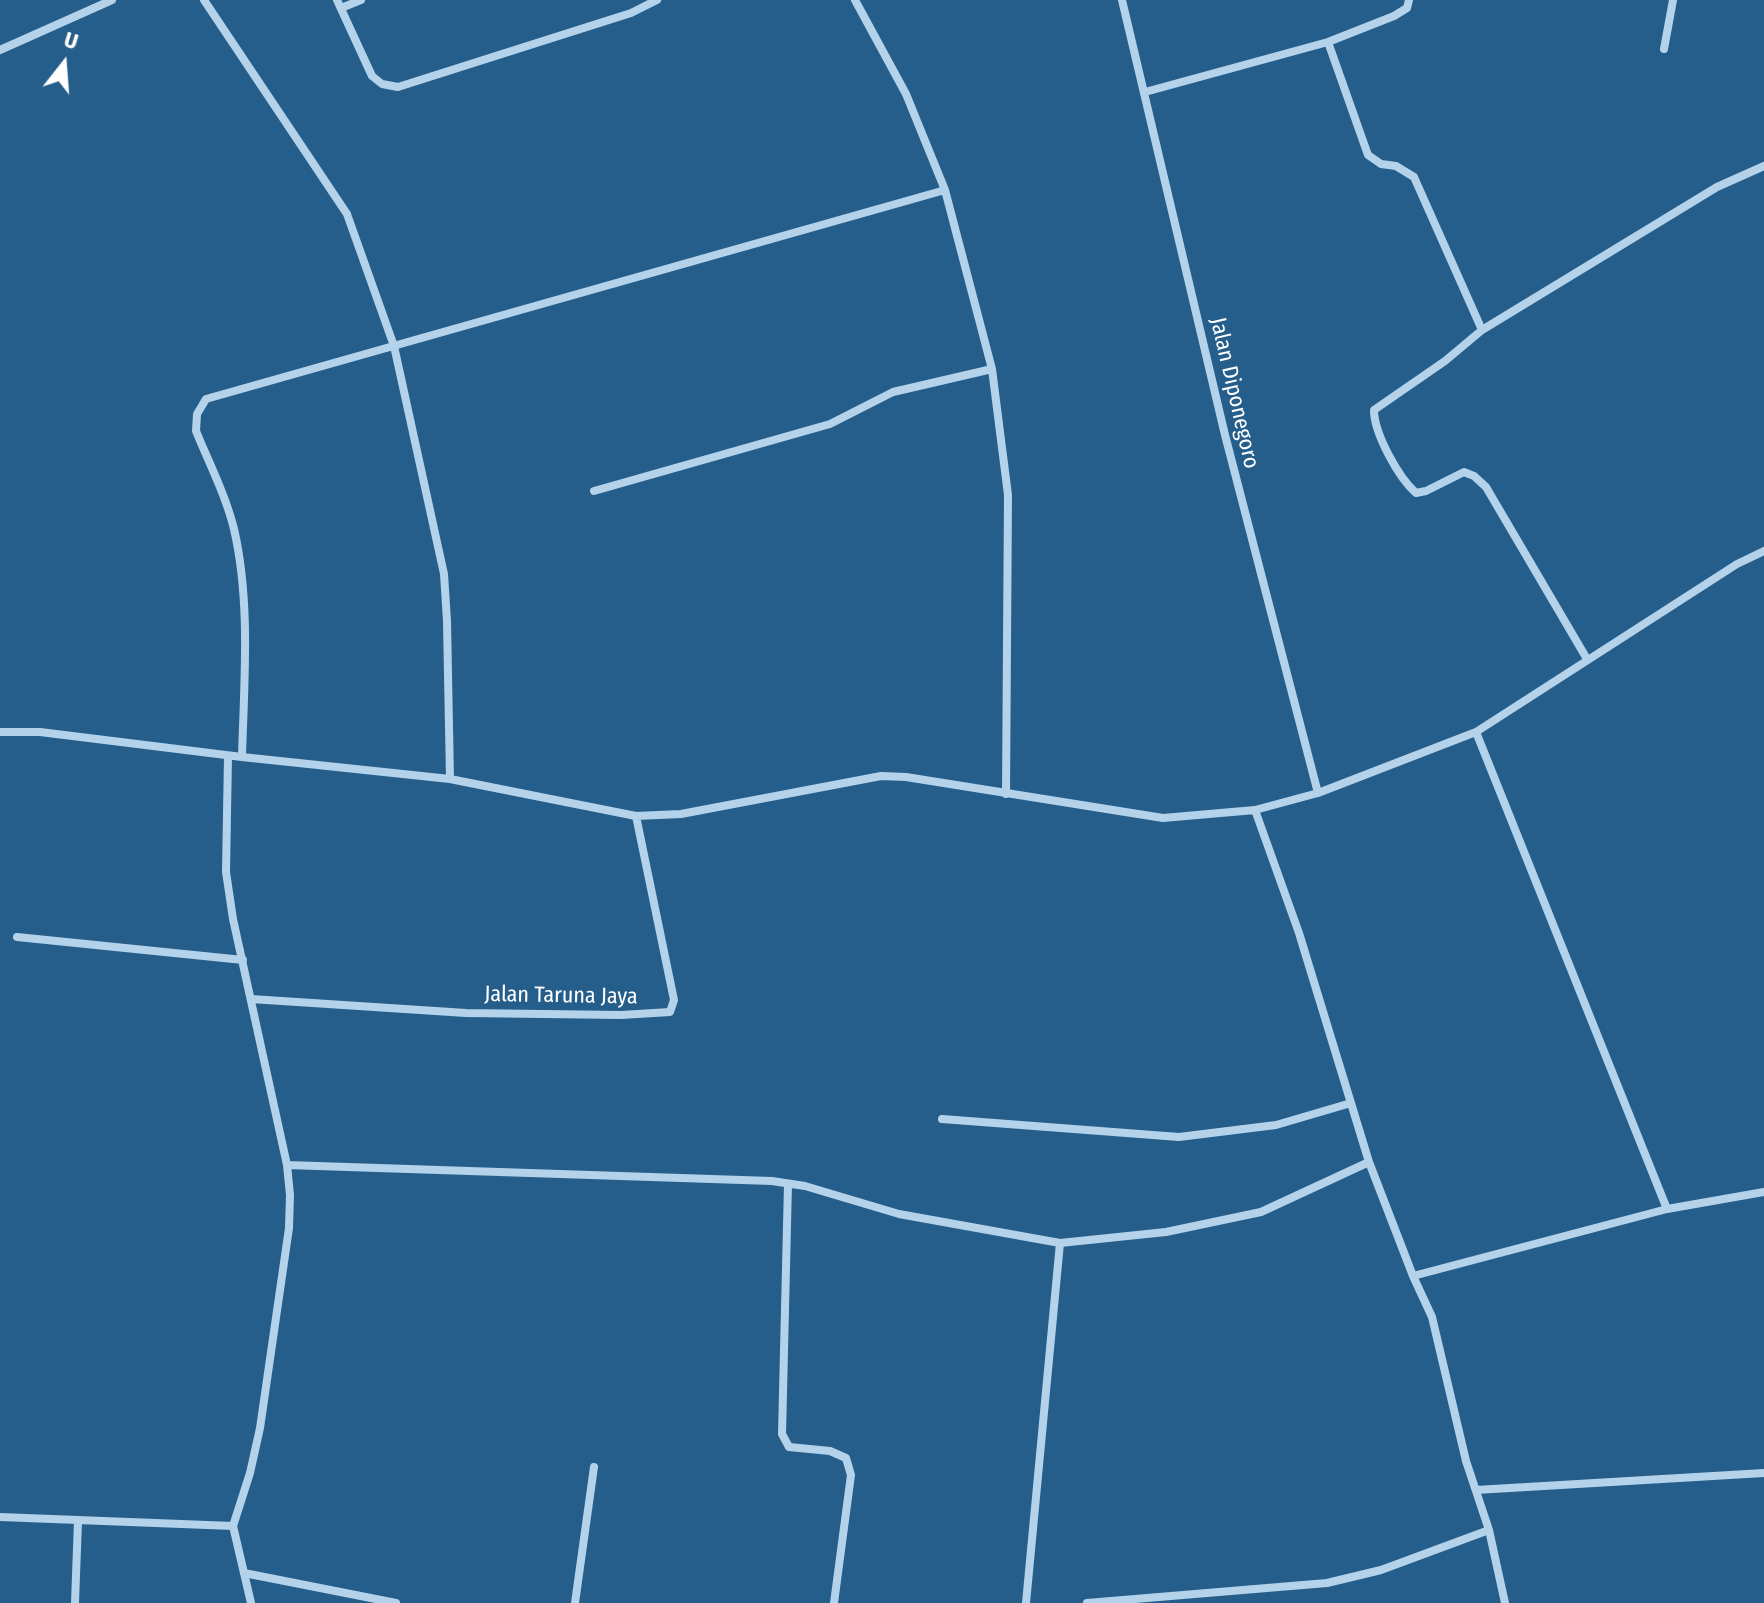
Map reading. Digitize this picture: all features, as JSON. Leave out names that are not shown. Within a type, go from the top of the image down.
[{"type":"street","points":[[0,50],[112,0]]},
{"type":"street","points":[[204,0],[347,214],[394,346],[444,574],[450,779]]},
{"type":"street","points":[[361,0],[339,4],[372,76],[382,84],[398,87],[631,13],[657,0]]},
{"type":"street","points":[[855,0],[906,94],[945,190],[992,369],[1008,495],[1006,794]]},
{"type":"street","name":"Jalan Diponegoro","points":[[1122,0],[1225,435],[1318,793]]},
{"type":"street","points":[[1145,92],[1328,42],[1394,16],[1407,8],[1409,0]]},
{"type":"street","points":[[1664,49],[1673,0]]},
{"type":"street","points":[[1328,42],[1368,155],[1381,164],[1396,166],[1414,177],[1425,195],[1482,330]]},
{"type":"street","points":[[1587,659],[1486,487],[1464,472],[1416,493],[1402,480],[1374,421],[1374,410],[1445,361],[1482,330],[1717,187],[1764,166]]},
{"type":"street","points":[[242,757],[245,612],[234,527],[196,431],[197,414],[206,399],[945,190]]},
{"type":"street","points":[[594,491],[830,424],[893,392],[992,369]]},
{"type":"street","points":[[0,732],[40,732],[228,756],[450,779],[636,816],[681,814],[881,776],[906,777],[1163,818],[1255,810],[1318,793],[1476,732],[1737,564],[1764,551]]},
{"type":"street","points":[[1476,732],[1667,1209]]},
{"type":"street","points":[[228,756],[226,872],[287,1165],[291,1213],[260,1428],[233,1526],[251,1603]]},
{"type":"street","points":[[1255,810],[1299,933],[1369,1162],[1432,1317],[1466,1461],[1489,1530],[1505,1603]]},
{"type":"street","name":"Jalan Taruna Jaya","points":[[251,999],[466,1013],[621,1015],[670,1012],[674,1000],[636,816]]},
{"type":"street","points":[[17,937],[243,960]]},
{"type":"street","points":[[942,1119],[1179,1137],[1276,1125],[1351,1103]]},
{"type":"street","points":[[287,1165],[772,1181],[805,1186],[899,1214],[1060,1243],[1166,1232],[1261,1212],[1369,1162]]},
{"type":"street","points":[[788,1184],[782,1434],[789,1447],[830,1451],[846,1458],[851,1475],[834,1603]]},
{"type":"street","points":[[1413,1276],[1667,1209],[1764,1192]]},
{"type":"street","points":[[1026,1603],[1060,1243]]},
{"type":"street","points":[[575,1603],[594,1467]]},
{"type":"street","points":[[1476,1490],[1764,1473]]},
{"type":"street","points":[[0,1517],[233,1526]]},
{"type":"street","points":[[75,1603],[78,1521]]},
{"type":"street","points":[[1087,1603],[1327,1583],[1381,1570],[1489,1530]]},
{"type":"street","points":[[244,1573],[396,1603]]}]
